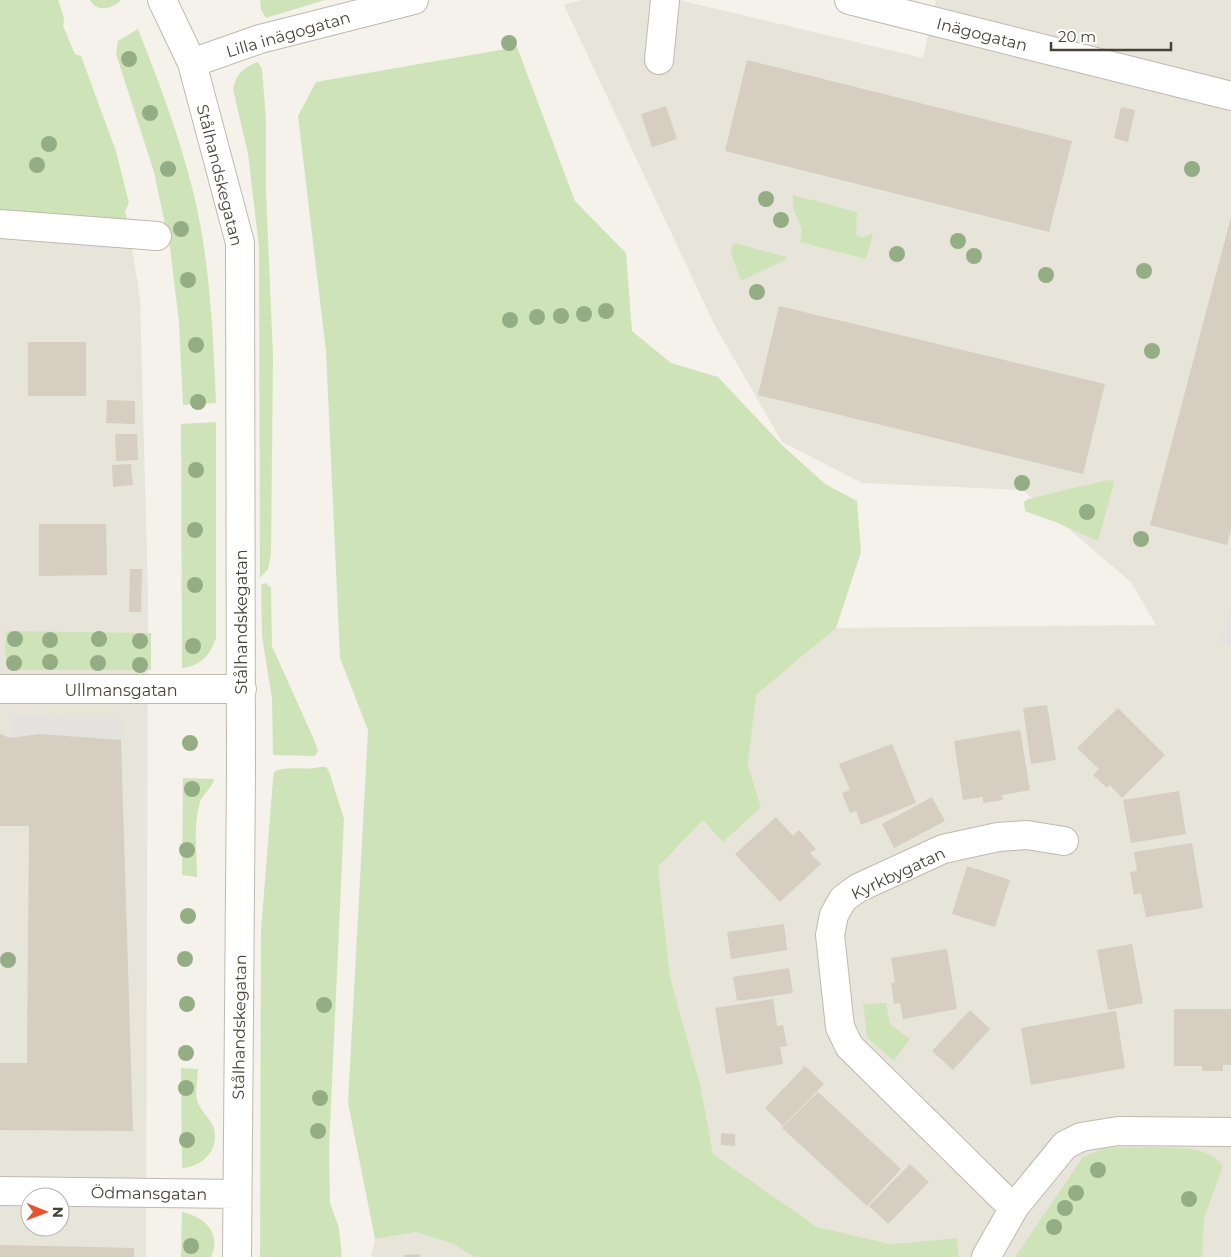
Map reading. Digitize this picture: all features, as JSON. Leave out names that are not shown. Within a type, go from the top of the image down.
[{"type":"street","name":"Stålhandskegatan","points":[[162,0],[192,62],[240,243],[242,690],[237,1257]]},
{"type":"street","name":"Lilla inägogatan","points":[[192,62],[260,39],[414,0]]},
{"type":"street","points":[[659,60],[665,0]]},
{"type":"street","name":"Inägogatan","points":[[849,0],[1231,96]]},
{"type":"street","points":[[0,224],[157,236]]},
{"type":"street","name":"Ullmansgatan","points":[[0,689],[242,690]]},
{"type":"street","name":"Kyrkbygatan","points":[[1015,1206],[1003,1198],[849,1046],[840,1027],[830,935],[834,915],[843,899],[858,888],[943,849],[998,837],[1027,835],[1064,841]]},
{"type":"street","points":[[986,1257],[1015,1206],[1065,1145],[1081,1137],[1118,1131],[1231,1132]]},
{"type":"street","name":"Ödmansgatan","points":[[0,1191],[237,1194]]},
{"type":"shaded area","points":[[581,0],[679,0],[923,58],[936,0],[1231,0],[1231,1257],[959,1257],[957,1238],[891,1244],[817,1227],[713,1154],[701,1088],[670,977],[658,867],[703,820],[761,807],[748,765],[756,695],[836,628],[1156,625],[1131,582],[1023,490],[862,483],[782,442],[714,324],[564,5]]},
{"type":"shaded area","points":[[0,215],[128,223],[140,298],[148,595],[146,1257],[0,1257]]},
{"type":"shaded area","points":[[1231,608],[1231,646],[1218,641]]},
{"type":"shaded area","points":[[10,716],[122,718],[121,740],[10,738]]},
{"type":"shaded area","points":[[416,1232],[454,1244],[474,1257],[371,1257],[375,1239]]},
{"type":"green space","points":[[0,0],[58,0],[64,18],[63,26],[75,54],[81,56],[116,151],[129,203],[125,211],[128,223],[0,215]]},
{"type":"green space","points":[[90,0],[121,0],[109,8],[100,8]]},
{"type":"green space","points":[[260,0],[325,0],[266,18],[261,10]]},
{"type":"green space","points":[[138,29],[175,129],[199,217],[210,296],[216,403],[183,405],[179,322],[170,248],[154,172],[116,54],[118,41]]},
{"type":"green space","points":[[517,47],[575,201],[626,253],[632,331],[671,363],[718,377],[781,444],[825,484],[857,501],[861,552],[836,628],[756,695],[748,765],[761,807],[723,842],[703,820],[658,867],[670,977],[701,1088],[713,1154],[817,1227],[891,1244],[957,1238],[959,1257],[474,1257],[454,1244],[416,1232],[375,1239],[348,1103],[368,730],[340,658],[326,351],[298,116],[316,82]]},
{"type":"green space","points":[[258,62],[262,69],[266,120],[266,192],[273,356],[271,554],[268,569],[260,578],[259,247],[248,154],[233,89],[236,79],[241,72],[248,66]]},
{"type":"green space","points":[[793,195],[857,212],[856,235],[862,238],[873,233],[866,259],[800,242],[801,228],[794,211]]},
{"type":"green space","points":[[733,243],[787,257],[785,260],[741,281],[731,253]]},
{"type":"green space","points":[[216,422],[216,638],[211,650],[203,659],[194,665],[182,668],[181,424]]},
{"type":"green space","points":[[1108,480],[1114,481],[1098,541],[1025,511],[1024,502],[1028,499]]},
{"type":"green space","points":[[266,583],[271,588],[272,646],[315,742],[318,751],[315,756],[273,755],[272,699],[262,636],[261,585]]},
{"type":"green space","points":[[6,631],[151,633],[151,670],[9,670],[5,651]]},
{"type":"green space","points":[[326,767],[329,771],[344,819],[329,1148],[330,1203],[339,1228],[342,1257],[260,1257],[261,931],[273,779],[274,772],[279,770]]},
{"type":"green space","points":[[183,778],[214,779],[201,799],[198,811],[196,830],[197,877],[182,875]]},
{"type":"green space","points":[[886,1003],[890,1024],[910,1039],[894,1061],[867,1038],[863,1004]]},
{"type":"green space","points":[[181,1068],[198,1069],[197,1100],[213,1126],[215,1134],[212,1149],[208,1155],[197,1164],[182,1168]]},
{"type":"green space","points":[[1152,1147],[1200,1151],[1216,1159],[1223,1166],[1204,1218],[1202,1257],[1015,1257],[1083,1157],[1105,1148]]},
{"type":"green space","points":[[182,1212],[198,1218],[209,1227],[214,1241],[211,1257],[181,1257]]},
{"type":"building","points":[[747,60],[1072,141],[1049,232],[725,151]]},
{"type":"building","points":[[666,106],[677,139],[652,147],[641,114]]},
{"type":"building","points":[[1121,107],[1135,110],[1128,142],[1114,138]]},
{"type":"building","points":[[1231,217],[1231,529],[1227,545],[1150,525]]},
{"type":"building","points":[[779,306],[1105,384],[1083,474],[758,395]]},
{"type":"building","points":[[28,342],[86,342],[86,396],[28,396]]},
{"type":"building","points":[[107,400],[135,401],[135,424],[106,423]]},
{"type":"building","points":[[115,434],[137,434],[138,460],[116,461]]},
{"type":"building","points":[[131,464],[133,485],[113,487],[112,465]]},
{"type":"building","points":[[39,524],[106,524],[107,575],[39,576]]},
{"type":"building","points":[[130,569],[142,569],[141,612],[129,612]]},
{"type":"building","points":[[1047,705],[1056,760],[1031,764],[1023,708]]},
{"type":"building","points":[[1118,708],[1165,755],[1122,798],[1110,785],[1107,788],[1093,775],[1099,769],[1077,748]]},
{"type":"building","points":[[1020,730],[1030,790],[1002,795],[1003,800],[983,803],[983,797],[963,800],[954,741]]},
{"type":"building","points":[[0,734],[10,738],[40,734],[121,740],[133,1131],[0,1130],[0,1063],[27,1063],[29,826],[0,826]]},
{"type":"building","points":[[892,744],[916,803],[861,825],[856,811],[850,813],[842,793],[850,790],[839,764]]},
{"type":"building","points":[[1179,791],[1186,834],[1131,843],[1123,800]]},
{"type":"building","points":[[932,797],[945,821],[894,848],[882,824]]},
{"type":"building","points":[[776,817],[793,836],[799,830],[816,849],[810,853],[821,864],[780,902],[735,854]]},
{"type":"building","points":[[1192,843],[1203,908],[1146,917],[1141,893],[1134,895],[1130,872],[1137,871],[1134,852]]},
{"type":"building","points":[[967,866],[1010,880],[995,927],[952,914]]},
{"type":"building","points":[[784,924],[787,950],[731,959],[727,932]]},
{"type":"building","points":[[1132,944],[1143,1003],[1108,1010],[1097,950]]},
{"type":"building","points":[[947,949],[957,1009],[903,1019],[900,1003],[894,1004],[891,983],[895,982],[891,958]]},
{"type":"building","points":[[789,968],[793,993],[737,1001],[733,977]]},
{"type":"building","points":[[773,999],[777,1026],[783,1025],[787,1046],[780,1047],[783,1064],[726,1074],[715,1008]]},
{"type":"building","points":[[1174,1009],[1231,1009],[1231,1065],[1223,1065],[1223,1071],[1202,1071],[1202,1066],[1174,1066]]},
{"type":"building","points":[[970,1010],[990,1029],[953,1070],[932,1051]]},
{"type":"building","points":[[1116,1011],[1125,1068],[1031,1085],[1021,1028]]},
{"type":"building","points":[[805,1066],[824,1084],[783,1126],[765,1108]]},
{"type":"building","points":[[818,1092],[901,1169],[867,1206],[782,1128]]},
{"type":"building","points":[[721,1133],[735,1134],[735,1146],[721,1145]]},
{"type":"building","points":[[910,1164],[929,1182],[888,1224],[869,1206]]},
{"type":"building","points":[[0,1245],[134,1248],[134,1257],[0,1257]]},
{"type":"building","points":[[420,1254],[420,1257],[404,1257],[404,1255]]}]
